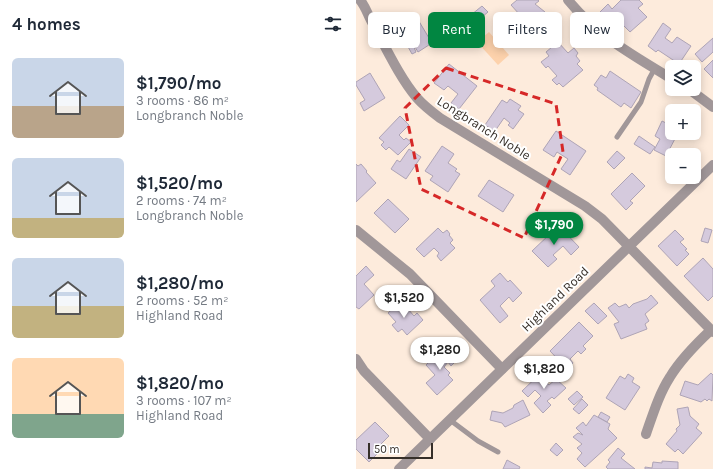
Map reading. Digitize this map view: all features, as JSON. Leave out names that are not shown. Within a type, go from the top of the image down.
[{"type":"street","name":"Longbranch Noble","points":[[360,0],[407,85],[427,108],[440,118],[585,206],[602,219],[712,331]]},
{"type":"street","points":[[568,0],[589,23],[615,44],[665,74]]},
{"type":"street","points":[[698,96],[713,107]]},
{"type":"street","name":"Highland Road","points":[[399,469],[713,165]]},
{"type":"street","points":[[356,230],[410,274],[502,369]]},
{"type":"street","points":[[646,434],[656,405],[671,377],[690,351],[712,331]]},
{"type":"street","points":[[356,359],[364,371],[430,439]]},
{"type":"lane","points":[[617,137],[641,102],[649,79],[655,68]]},
{"type":"lane","points":[[450,420],[478,441],[498,452]]},
{"type":"highlighted area","points":[[446,68],[556,104],[563,152],[524,238],[421,189],[405,108]]},
{"type":"shaded area","points":[[489,32],[493,37],[493,48],[503,48],[509,55],[498,65],[482,48],[485,48],[485,35]]},
{"type":"building","points":[[517,0],[538,0],[539,1],[535,4],[545,12],[517,12],[511,5]]},
{"type":"building","points":[[621,0],[639,0],[643,4],[638,8],[647,17],[630,32],[624,26],[624,12],[600,12],[608,4],[612,9]]},
{"type":"building","points":[[482,6],[488,12],[485,14],[485,12],[475,12]]},
{"type":"building","points":[[420,23],[428,36],[428,46],[418,52],[416,48],[420,48]]},
{"type":"building","points":[[663,23],[671,29],[665,38],[672,43],[677,37],[691,46],[682,60],[673,60],[658,50],[656,52],[648,46]]},
{"type":"building","points":[[713,38],[713,52],[702,62],[695,54]]},
{"type":"building","points":[[562,46],[568,53],[574,48],[578,53],[576,56],[580,61],[577,64],[583,70],[563,87],[559,83],[557,85],[552,80],[557,76],[548,66],[546,68],[541,62],[549,56],[546,52],[551,48],[562,48]]},
{"type":"building","points":[[409,48],[414,48],[416,52],[412,54]]},
{"type":"building","points":[[713,60],[713,78],[704,69]]},
{"type":"building","points":[[449,64],[477,86],[459,109],[451,103],[458,94],[448,86],[444,90],[434,83]]},
{"type":"building","points":[[610,71],[641,92],[631,108],[624,103],[621,107],[597,90],[598,88],[594,85],[601,75],[606,78]]},
{"type":"building","points":[[370,73],[385,98],[364,111],[360,103],[365,100],[356,85],[356,82]]},
{"type":"building","points":[[510,99],[521,106],[518,110],[524,114],[513,129],[508,125],[510,123],[504,118],[495,131],[485,125],[502,100],[507,103]]},
{"type":"building","points":[[400,116],[409,125],[399,135],[404,140],[406,138],[411,142],[398,155],[389,147],[386,150],[381,145],[384,142],[379,138]]},
{"type":"building","points":[[662,121],[665,122],[665,140],[674,140],[670,148],[665,148],[665,156],[654,150],[660,139],[655,136]]},
{"type":"building","points":[[556,131],[586,151],[570,175],[561,169],[568,159],[557,152],[554,157],[543,150]]},
{"type":"building","points":[[639,136],[655,147],[650,154],[634,144]]},
{"type":"building","points":[[442,146],[454,154],[448,163],[457,169],[455,171],[460,174],[448,192],[430,180],[433,176],[425,171]]},
{"type":"building","points":[[409,149],[421,157],[406,179],[391,169],[397,160],[400,162]]},
{"type":"building","points":[[617,151],[625,158],[614,169],[607,162]]},
{"type":"building","points":[[356,164],[358,166],[361,164],[376,183],[356,202]]},
{"type":"building","points":[[632,173],[645,186],[630,201],[633,203],[626,210],[611,194]]},
{"type":"building","points":[[489,180],[514,195],[503,212],[478,196]]},
{"type":"building","points":[[388,199],[409,219],[395,233],[374,213]]},
{"type":"building","points":[[557,224],[579,247],[571,255],[563,246],[553,255],[557,259],[548,267],[532,251],[551,233],[549,232]]},
{"type":"building","points":[[438,228],[443,233],[447,230],[453,240],[450,243],[455,248],[441,261],[437,256],[439,253],[434,248],[424,257],[416,249]]},
{"type":"building","points":[[705,228],[712,230],[708,243],[701,241]]},
{"type":"building","points":[[675,230],[684,239],[680,242],[687,249],[685,250],[689,254],[677,266],[658,246]]},
{"type":"building","points":[[703,258],[713,269],[713,296],[708,301],[684,276]]},
{"type":"building","points":[[366,266],[374,275],[364,284],[374,295],[359,309],[356,307],[356,276]]},
{"type":"building","points":[[500,273],[508,282],[510,280],[522,293],[513,302],[509,297],[500,306],[508,316],[500,323],[480,300],[495,286],[491,281]]},
{"type":"building","points":[[651,295],[658,303],[645,314],[649,321],[645,324],[647,329],[621,339],[614,324],[619,322],[608,308],[615,303],[619,307],[626,304],[629,308],[633,304],[647,299]]},
{"type":"building","points":[[401,301],[414,316],[417,313],[423,320],[407,335],[402,329],[398,332],[392,325],[396,322],[388,313]]},
{"type":"building","points":[[594,303],[607,316],[598,324],[585,311]]},
{"type":"building","points":[[579,322],[593,336],[583,346],[586,349],[581,354],[578,351],[570,359],[573,363],[567,369],[550,351]]},
{"type":"building","points":[[444,348],[456,361],[451,366],[448,362],[444,367],[450,373],[448,375],[453,380],[437,395],[426,383],[435,375],[426,365],[430,361],[428,359],[433,354],[435,356]]},
{"type":"building","points":[[545,369],[550,375],[544,380],[549,385],[556,379],[566,388],[554,399],[552,397],[547,401],[551,405],[543,413],[534,403],[541,396],[535,390],[528,397],[522,391]]},
{"type":"building","points":[[711,373],[713,375],[712,401],[709,399],[707,401],[705,399],[701,402],[680,395],[685,381],[698,385]]},
{"type":"building","points":[[628,374],[634,378],[632,382],[640,387],[625,410],[606,398],[620,376],[625,379]]},
{"type":"building","points":[[577,391],[583,397],[574,405],[568,399]]},
{"type":"building","points":[[582,399],[588,405],[579,414],[573,409]]},
{"type":"building","points":[[523,400],[530,415],[505,427],[502,423],[490,420],[492,411],[503,413],[513,408],[514,405]]},
{"type":"building","points":[[688,407],[690,416],[699,424],[696,428],[702,433],[683,454],[678,449],[675,452],[666,444],[680,425],[677,409]]},
{"type":"building","points":[[601,412],[610,417],[607,422],[598,417]]},
{"type":"building","points":[[594,415],[610,424],[608,429],[617,438],[585,467],[577,459],[582,453],[577,448],[582,444],[573,437],[578,433],[583,435],[576,428],[583,422],[586,426]]},
{"type":"building","points":[[375,422],[389,436],[375,450],[378,453],[369,462],[356,449],[356,440]]},
{"type":"building","points":[[556,443],[563,450],[557,456],[550,450]]},
{"type":"building","points":[[618,448],[625,454],[621,458],[635,469],[608,469],[606,467],[610,462],[608,460]]},
{"type":"building","points":[[507,460],[520,467],[519,469],[503,469]]},
{"type":"building","points":[[662,461],[678,462],[678,469],[645,469],[645,467],[652,468],[653,462],[662,463]]}]
